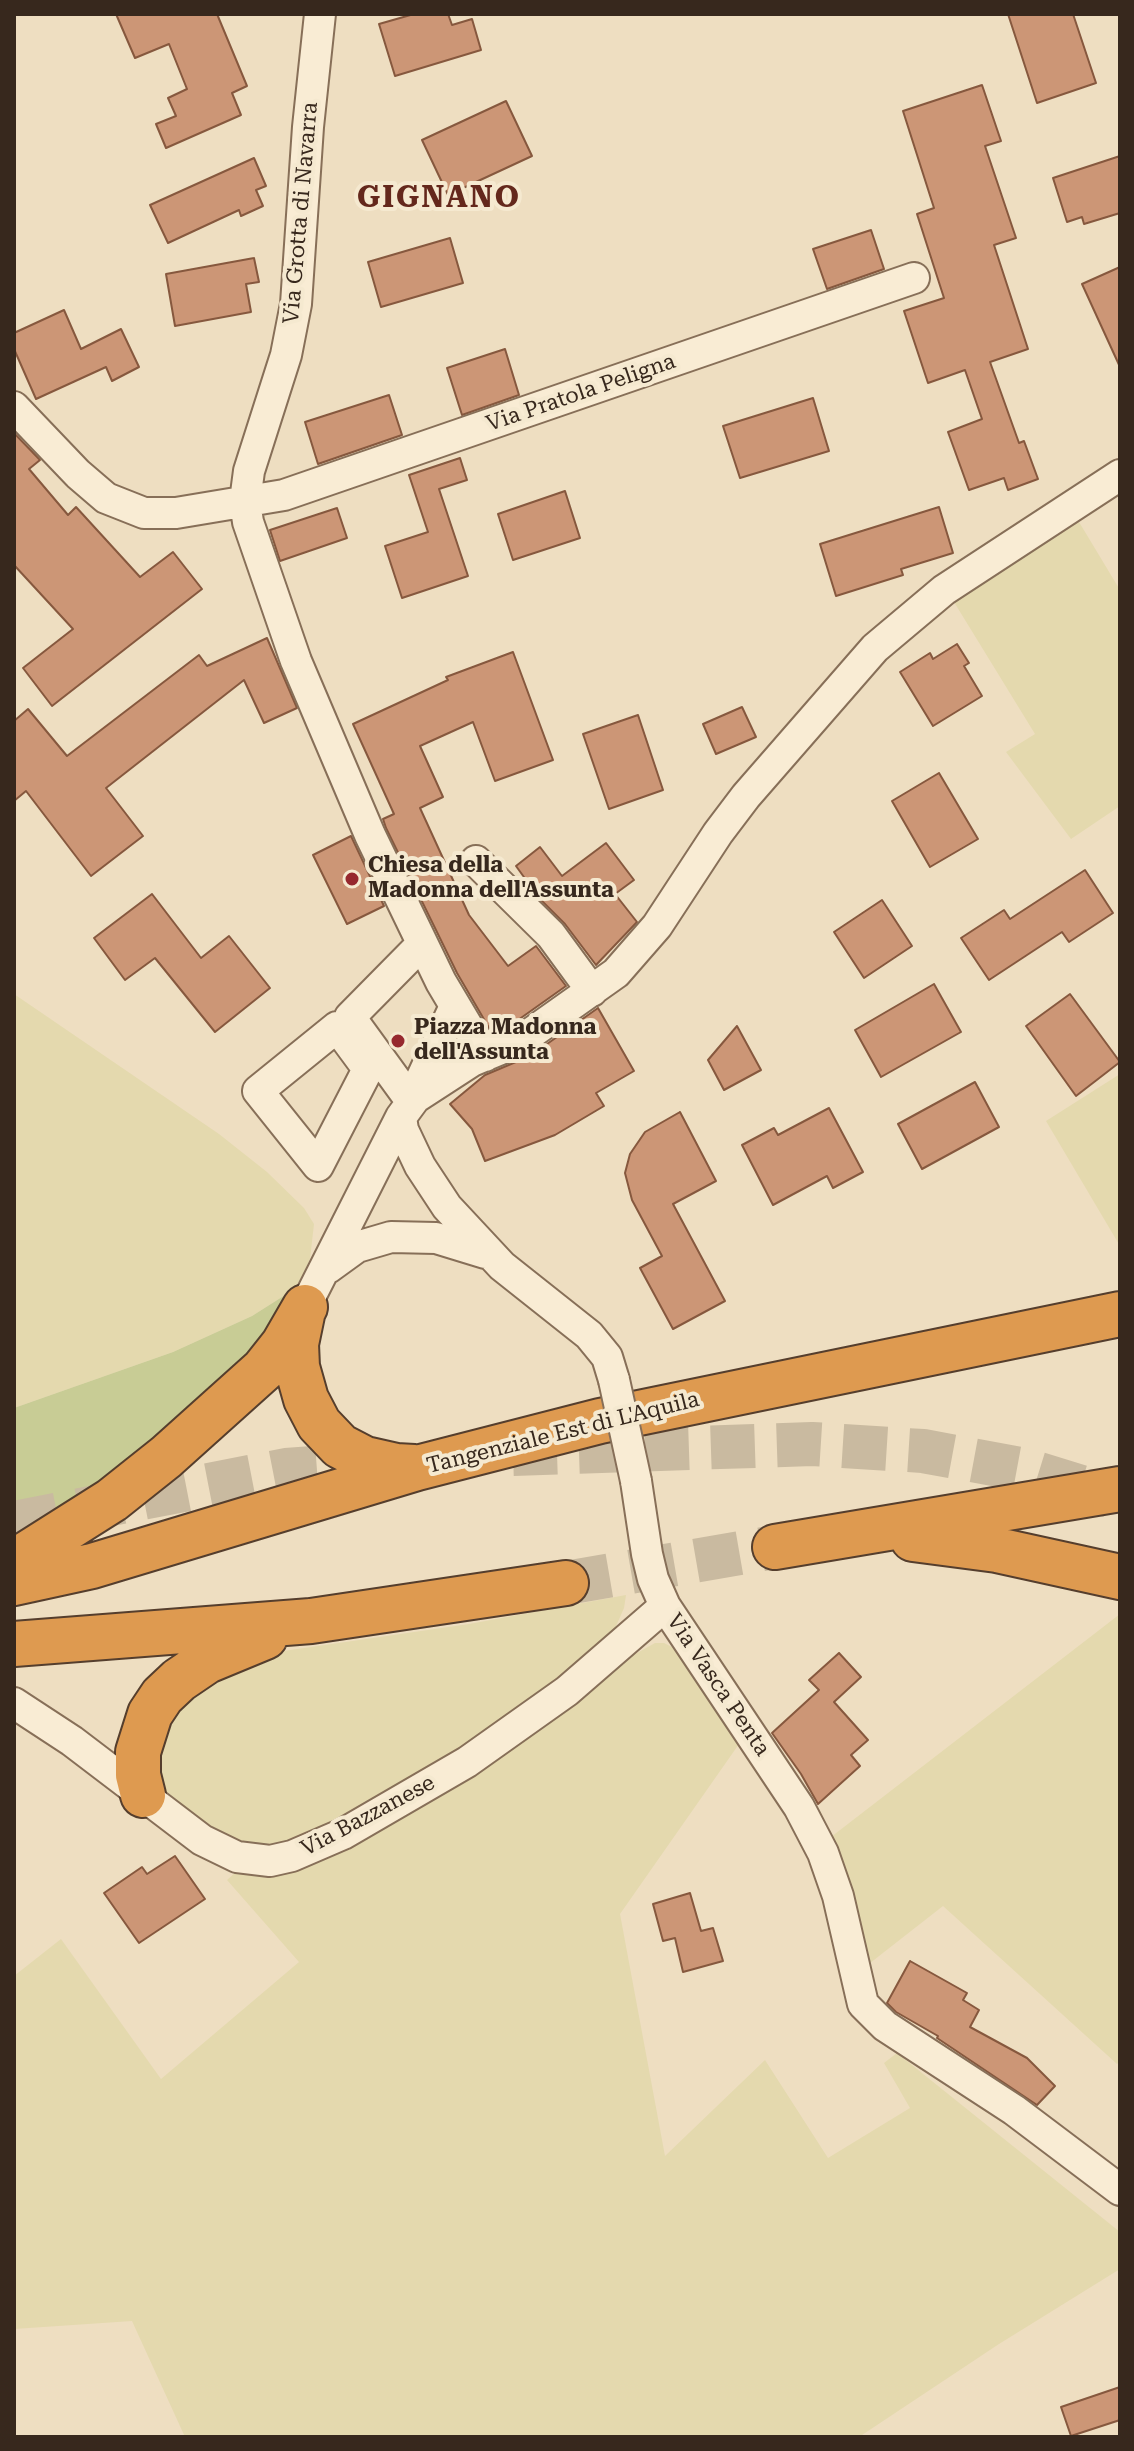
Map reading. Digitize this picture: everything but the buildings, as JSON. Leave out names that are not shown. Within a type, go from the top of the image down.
[{"type":"highway","points":[[314,1290],[297,1336],[297,1367],[306,1399],[319,1424],[340,1446],[365,1459],[417,1468]]},
{"type":"highway","points":[[14,1562],[112,1500],[230,1401],[276,1353],[314,1290]]},
{"type":"highway","name":"Tangenziale Est di L'Aquila","points":[[14,1583],[92,1566],[417,1468],[600,1421],[1120,1314]]},
{"type":"highway","points":[[775,1547],[1120,1489]]},
{"type":"highway","points":[[863,1533],[997,1550],[1120,1577]]},
{"type":"highway","points":[[14,1644],[311,1621],[566,1583]]},
{"type":"highway","points":[[143,1795],[137,1768],[140,1743],[150,1714],[167,1690],[207,1661],[311,1621]]},
{"type":"street","name":"Via Grotta di Navarra","points":[[245,501],[249,471],[286,355],[296,304],[308,127],[320,14]]},
{"type":"street","name":"Via Pratola Peligna","points":[[14,407],[100,493],[119,505],[157,514],[284,495],[914,278]]},
{"type":"street","points":[[406,1109],[468,1063],[512,1045],[616,973],[657,926],[731,814],[875,648],[944,590],[1120,475]]},
{"type":"street","points":[[245,501],[250,530],[296,661],[370,835],[422,944],[485,1056]]},
{"type":"street","points":[[476,861],[551,935],[592,991]]},
{"type":"street","points":[[350,1031],[350,1017],[422,944]]},
{"type":"street","points":[[314,1290],[455,1006]]},
{"type":"street","points":[[369,1056],[368,1069],[318,1166],[283,1138],[258,1091],[337,1027],[350,1031],[369,1056],[406,1109]]},
{"type":"street","name":"Via Vasca Penta","points":[[406,1109],[403,1130],[432,1187],[458,1221],[490,1255],[589,1335],[607,1357],[636,1481],[653,1579],[665,1606],[812,1830],[831,1873],[859,1996],[865,2008],[885,2026],[1014,2110],[1120,2190]]},
{"type":"street","points":[[314,1290],[357,1247],[391,1237],[436,1238],[490,1255]]},
{"type":"street","name":"Via Bazzanese","points":[[14,1703],[72,1741],[184,1828],[224,1852],[253,1861],[270,1861],[292,1856],[364,1823],[481,1752],[567,1691],[665,1606]]},
{"type":"shaded area","points":[[1076,517],[1120,590],[1120,806],[1071,839],[1006,752],[1035,734],[954,602]]},
{"type":"shaded area","points":[[14,994],[219,1134],[267,1172],[304,1208],[314,1224],[310,1259],[302,1277],[293,1290],[252,1316],[173,1352],[14,1408]]},
{"type":"shaded area","points":[[1120,1074],[1120,1246],[1046,1121]]},
{"type":"shaded area","points":[[626,1595],[613,1633],[551,1688],[460,1749],[319,1833],[271,1851],[224,1842],[157,1787],[149,1745],[172,1703],[263,1654],[469,1624]]},
{"type":"shaded area","points":[[1120,1614],[1120,2061],[1117,2064],[943,1906],[865,1967],[831,1837]]},
{"type":"shaded area","points":[[655,1643],[664,1643],[678,1650],[739,1744],[620,1914],[665,2156],[765,2060],[828,2158],[910,2108],[884,2063],[897,2053],[1120,2232],[1120,2269],[999,2344],[859,2437],[185,2437],[132,2321],[14,2329],[14,1976],[61,1939],[161,2079],[299,1962],[227,1880],[237,1871],[353,1844],[451,1789],[529,1738],[587,1695],[630,1657]]},
{"type":"green space","points":[[293,1290],[273,1335],[199,1416],[14,1543],[14,1408],[173,1352],[252,1316]]},
{"type":"tunnel","points":[[513,1454],[812,1444],[923,1451],[1026,1470],[1110,1496]]},
{"type":"tunnel","points":[[14,1523],[286,1470],[392,1462]]},
{"type":"tunnel","points":[[566,1583],[775,1547]]},
{"type":"place","name":"Chiesa della Madonna dell'Assunta","points":[[352,879]]},
{"type":"place","name":"Piazza Madonna dell'Assunta","points":[[398,1041]]},
{"type":"district","name":"GIGNANO","points":[[439,198]]}]
